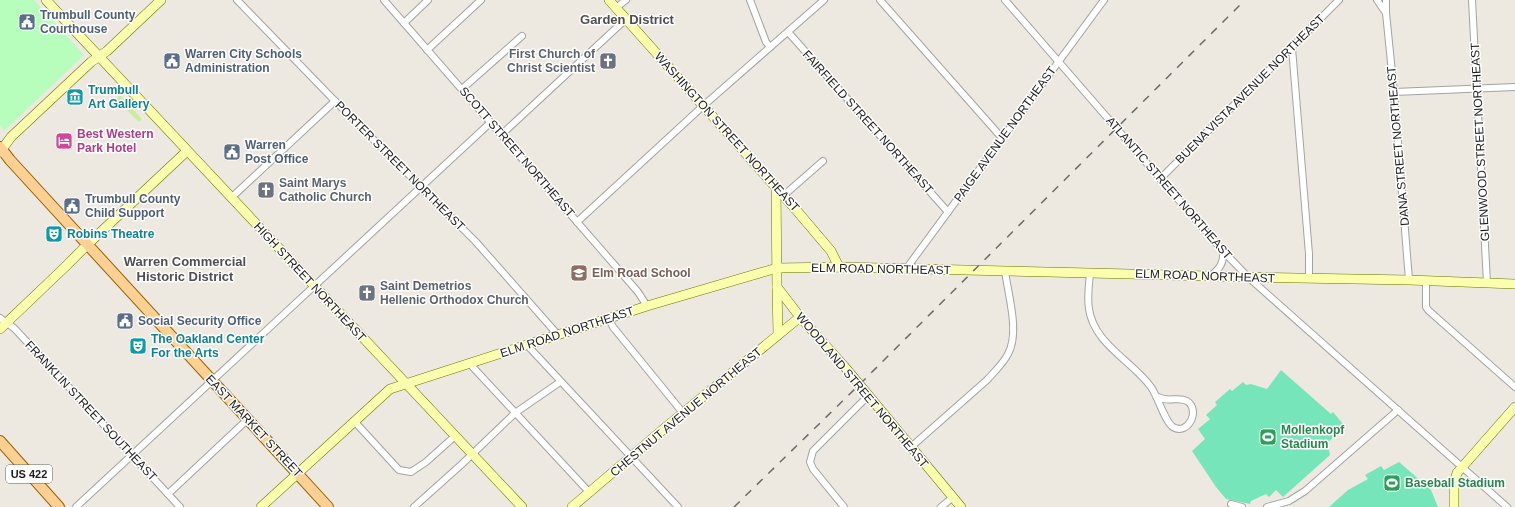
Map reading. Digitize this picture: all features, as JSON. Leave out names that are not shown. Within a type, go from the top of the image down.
[{"type":"main road","name":"EAST MARKET STREET","points":[[1,150],[328,507]]},
{"type":"main road","name":"US 422","points":[[0,441],[59,507]]},
{"type":"street","name":"HIGH STREET NORTHEAST","points":[[46,0],[522,507]]},
{"type":"street","points":[[1,150],[11,137],[99,56],[107,51],[161,0]]},
{"type":"street","name":"PORTER STREET NORTHEAST","points":[[237,0],[335,101],[476,242],[558,335]]},
{"type":"street","name":"SCOTT STREET NORTHEAST","points":[[384,0],[638,292],[647,306]]},
{"type":"street","points":[[404,23],[428,0]]},
{"type":"street","points":[[427,50],[481,0]]},
{"type":"street","name":"WASHINGTON STREET NORTHEAST","points":[[609,0],[831,251],[839,267]]},
{"type":"street","points":[[616,8],[626,0]]},
{"type":"street","points":[[750,0],[766,42],[770,47]]},
{"type":"street","points":[[577,222],[703,106],[824,0]]},
{"type":"street","points":[[880,0],[1002,138]]},
{"type":"street","name":"ATLANTIC STREET NORTHEAST","points":[[1005,0],[1222,250],[1248,277],[1461,468],[1507,507]]},
{"type":"street","name":"PAIGE AVENUE NORTHEAST","points":[[906,269],[1104,0]]},
{"type":"street","name":"BUENA VISTA AVENUE NORTHEAST","points":[[1160,179],[1339,0]]},
{"type":"street","name":"DANA STREET NORTHEAST","points":[[1377,0],[1386,13]]},
{"type":"street","name":"DANA STREET NORTHEAST","points":[[1386,0],[1409,280]]},
{"type":"street","name":"GLENWOOD STREET NORTHEAST","points":[[1472,0],[1487,283]]},
{"type":"street","points":[[501,135],[626,19]]},
{"type":"street","name":"FAIRFIELD STREET NORTHEAST","points":[[788,32],[948,212]]},
{"type":"street","points":[[462,90],[522,36]]},
{"type":"street","points":[[1292,48],[1309,278]]},
{"type":"street","points":[[1394,92],[1515,87]]},
{"type":"street","points":[[231,198],[335,101]]},
{"type":"street","points":[[76,507],[490,123]]},
{"type":"street","points":[[2,323],[65,267],[187,151]]},
{"type":"street","points":[[783,196],[823,162]]},
{"type":"street","points":[[776,188],[778,335]]},
{"type":"street","points":[[1210,276],[1220,268],[1223,263],[1222,250]]},
{"type":"street","name":"ELM ROAD NORTHEAST","points":[[261,507],[390,389],[647,306],[776,268],[839,267],[1409,280],[1515,284]]},
{"type":"street","points":[[911,448],[987,380],[998,368],[1011,348],[1013,332],[1005,271]]},
{"type":"street","points":[[1090,273],[1089,310],[1099,333],[1106,343],[1143,377],[1158,397],[1166,417],[1173,427],[1179,429],[1189,425],[1192,421],[1193,409],[1187,401],[1181,399],[1164,400],[1158,397]]},
{"type":"street","points":[[1426,281],[1426,307],[1428,310],[1515,387]]},
{"type":"street","name":"WOODLAND STREET NORTHEAST","points":[[777,287],[800,317],[961,507]]},
{"type":"street","name":"CHESTNUT AVENUE NORTHEAST","points":[[572,507],[631,456],[800,317]]},
{"type":"street","points":[[609,319],[613,327],[683,413]]},
{"type":"street","name":"FRANKLIN STREET SOUTHEAST","points":[[2,323],[14,328],[93,418],[131,455],[180,507]]},
{"type":"street","points":[[527,345],[678,507]]},
{"type":"street","points":[[469,363],[589,492]]},
{"type":"street","points":[[418,506],[515,413],[560,382]]},
{"type":"street","points":[[844,507],[811,466],[810,458],[813,451],[868,396]]},
{"type":"street","points":[[1454,507],[1454,479],[1457,473],[1515,407]]},
{"type":"street","points":[[1267,507],[1289,502],[1305,492],[1398,410]]},
{"type":"street","points":[[168,494],[248,419]]},
{"type":"street","points":[[354,422],[399,470],[411,472],[426,462],[455,436]]},
{"type":"street","points":[[941,507],[953,497]]},
{"type":"street","points":[[1231,504],[1242,507]]},
{"type":"green space","points":[[0,0],[34,0],[84,55],[4,131],[0,126]]},
{"type":"green space","points":[[120,95],[142,119],[139,122],[116,99]]},
{"type":"green space","name":"Mollenkopf Stadium","points":[[1281,370],[1331,414],[1333,412],[1343,424],[1332,434],[1334,437],[1325,445],[1329,450],[1330,455],[1283,497],[1276,490],[1269,497],[1266,494],[1251,501],[1250,504],[1226,499],[1216,487],[1192,451],[1205,439],[1198,429],[1210,419],[1206,415],[1217,405],[1215,402],[1230,389],[1232,391],[1243,382],[1246,385],[1251,384],[1267,389]]},
{"type":"green space","name":"Baseball Stadium","points":[[1399,462],[1431,490],[1438,507],[1329,507],[1348,490],[1368,479],[1365,475],[1381,466],[1384,470]]},
{"type":"railway","points":[[734,507],[859,385],[1245,0]]},
{"type":"place","name":"Trumbull County Courthouse","points":[[27,22]]},
{"type":"place","name":"Warren City Schools Administration","points":[[172,61]]},
{"type":"place","name":"First Church of Christ Scientist","points":[[608,61]]},
{"type":"place","name":"Trumbull Art Gallery","points":[[75,97]]},
{"type":"place","name":"Best Western Park Hotel","points":[[64,141]]},
{"type":"place","name":"Warren Post Office","points":[[232,152]]},
{"type":"place","name":"Saint Marys Catholic Church","points":[[266,190]]},
{"type":"place","name":"Trumbull County Child Support","points":[[72,206]]},
{"type":"place","name":"Robins Theatre","points":[[54,234]]},
{"type":"place","name":"Elm Road School","points":[[579,273]]},
{"type":"place","name":"Saint Demetrios Hellenic Orthodox Church","points":[[367,293]]},
{"type":"place","name":"Social Security Office","points":[[125,321]]},
{"type":"place","name":"The Oakland Center For the Arts","points":[[138,346]]},
{"type":"place","name":"Mollenkopf Stadium","points":[[1268,437]]},
{"type":"place","name":"Baseball Stadium","points":[[1392,483]]},
{"type":"district","name":"Garden District","points":[[627,19]]},
{"type":"district","name":"Warren Commercial Historic District","points":[[185,268]]}]
